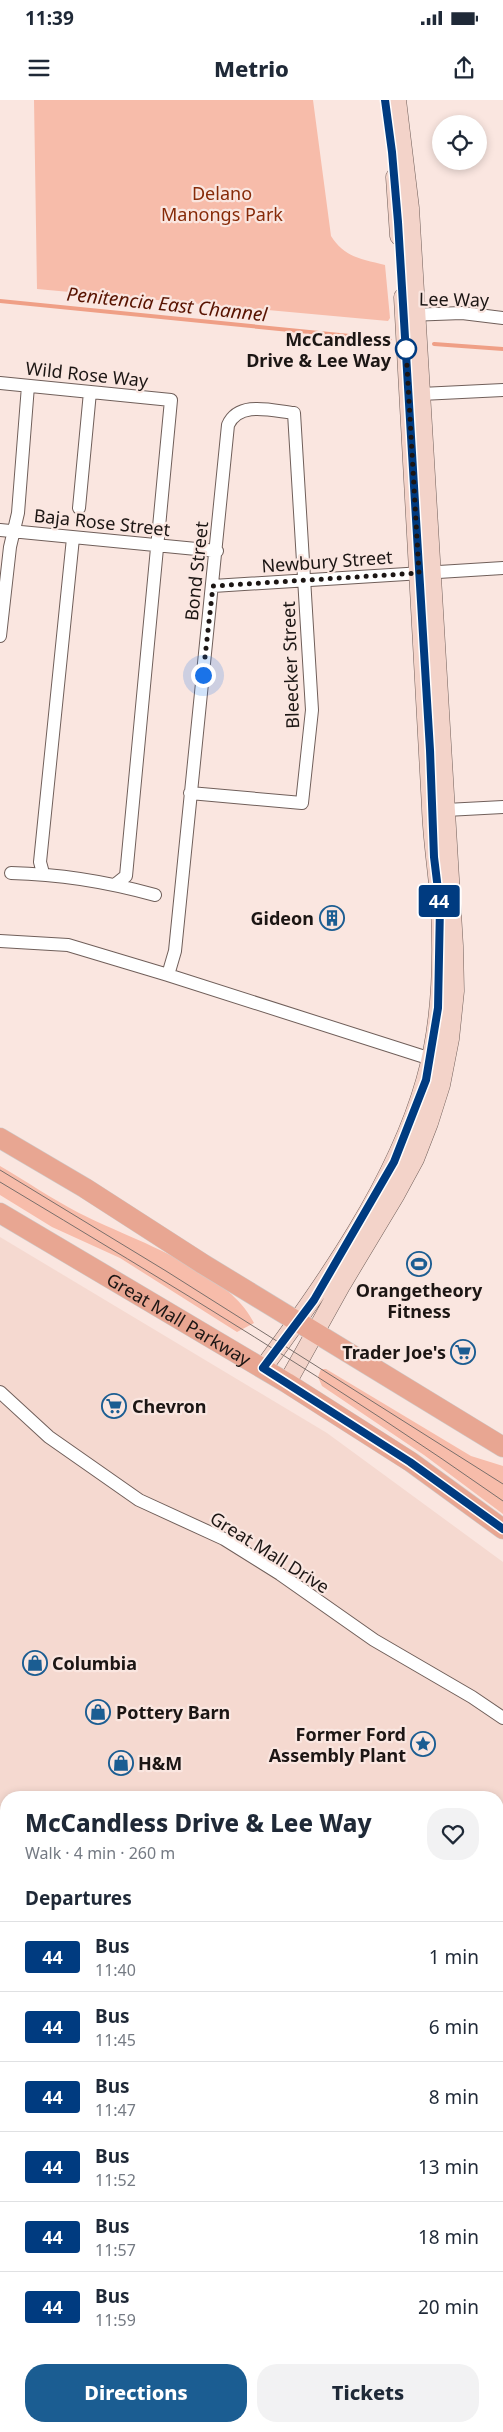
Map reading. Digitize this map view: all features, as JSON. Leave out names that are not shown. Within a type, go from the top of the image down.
[{"type":"main road","points":[[263,1368],[314,1300],[394,1162],[417,1106],[431,1059],[438,1008],[441,945],[431,806],[421,394],[385,100]]},
{"type":"main road","points":[[287,1382],[415,1159],[441,1085],[450,1039],[455,990],[446,810],[425,573],[410,315],[407,179],[397,100]]},
{"type":"main road","points":[[0,1138],[86,1188],[316,1333],[503,1447]]},
{"type":"main road","name":"Great Mall Parkway","points":[[0,1213],[287,1382],[410,1462],[503,1529]]},
{"type":"street","name":"Lee Way","points":[[410,315],[462,313],[503,318]]},
{"type":"street","name":"Wild Rose Way","points":[[0,383],[171,400],[158,546]]},
{"type":"street","points":[[0,636],[18,513],[28,386]]},
{"type":"street","points":[[421,394],[503,390]]},
{"type":"street","points":[[79,508],[90,392]]},
{"type":"street","name":"Bond Street","points":[[168,976],[175,951],[190,793],[217,551],[227,431],[230,420],[240,411],[248,409],[294,413]]},
{"type":"street","name":"Bleecker Street","points":[[190,793],[302,803],[312,710],[294,413]]},
{"type":"street","name":"Baja Rose Street","points":[[0,530],[217,551]]},
{"type":"street","points":[[43,874],[40,862],[72,538]]},
{"type":"street","points":[[116,884],[126,876],[158,546]]},
{"type":"street","name":"Newbury Street","points":[[213,586],[503,568]]},
{"type":"street","points":[[446,810],[503,806]]},
{"type":"street","points":[[11,873],[43,874],[116,884],[155,895]]},
{"type":"street","points":[[0,941],[68,945],[431,1059]]},
{"type":"street","name":"Great Mall Drive","points":[[0,1392],[49,1437],[139,1500],[224,1539],[280,1574],[374,1640],[472,1697],[503,1718]]},
{"type":"shaded area","points":[[0,1237],[327,1433],[503,1562],[503,1791],[0,1791]]},
{"type":"green space","name":"Delano Manongs Park","points":[[34,100],[313,100],[331,236],[342,249],[355,257],[385,265],[390,318],[388,321],[37,289]]},
{"type":"green space","points":[[0,1166],[79,1213],[150,1245],[201,1272],[223,1287],[241,1304],[254,1323],[237,1332],[120,1258],[52,1227],[0,1195]]},
{"type":"green space","points":[[321,1369],[326,1369],[471,1456],[503,1466],[503,1514],[424,1455],[322,1386],[318,1377]]},
{"type":"waterway","name":"Penitencia East Channel","points":[[0,301],[390,340]]},
{"type":"waterway","name":"Penitencia East Channel","points":[[434,344],[503,349]]},
{"type":"tram line","points":[[0,1170],[166,1271],[503,1484]]},
{"type":"tram line","points":[[0,1182],[317,1377],[380,1417],[503,1501]]},
{"type":"bus line","name":"44","points":[[385,100],[398,222],[430,750],[434,857],[440,906],[441,945],[438,1008],[434,1044],[426,1080],[394,1162],[380,1190],[314,1300],[263,1368],[410,1462],[503,1529]]},
{"type":"place","name":"McCandless Drive & Lee Way","points":[[406,349]]},
{"type":"place","name":"Gideon","points":[[332,918]]},
{"type":"place","name":"Orangetheory Fitness","points":[[419,1264]]},
{"type":"place","name":"Trader Joe's","points":[[463,1352]]},
{"type":"place","name":"Chevron","points":[[114,1406]]},
{"type":"place","name":"Columbia","points":[[35,1663]]},
{"type":"place","name":"Pottery Barn","points":[[98,1712]]},
{"type":"place","name":"Former Ford Assembly Plant","points":[[423,1744]]},
{"type":"place","name":"H&M","points":[[121,1763]]},
{"type":"route","points":[[203,675],[213,586],[419,573],[406,349]]}]
